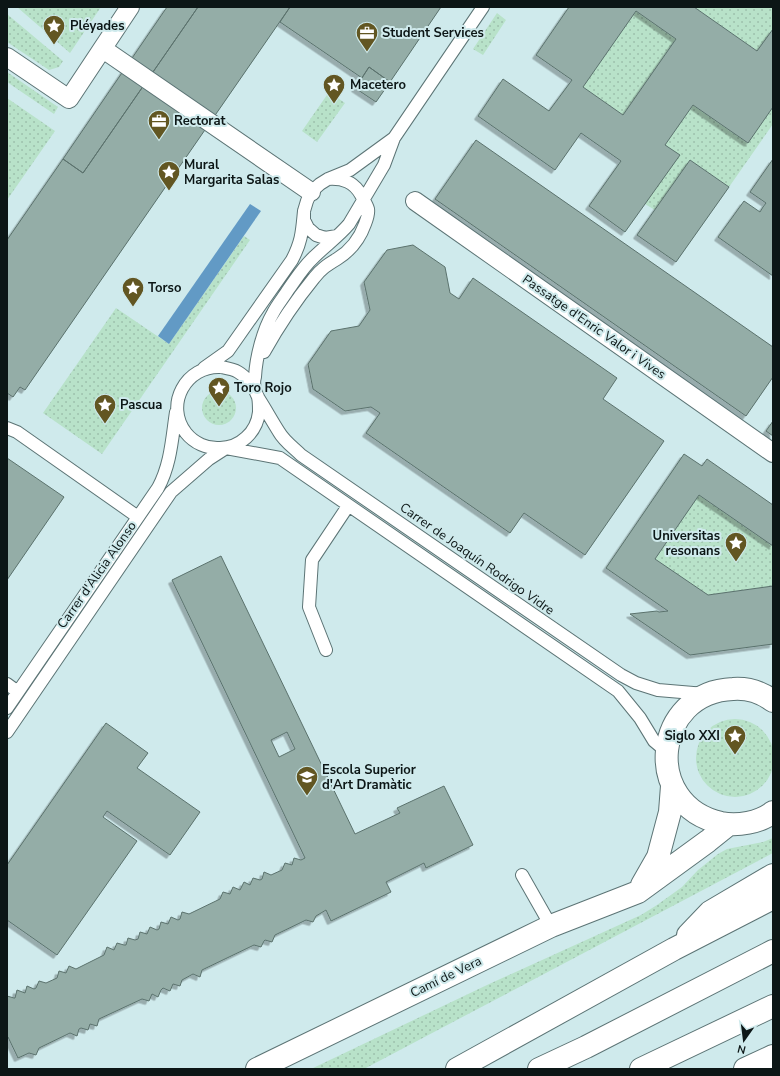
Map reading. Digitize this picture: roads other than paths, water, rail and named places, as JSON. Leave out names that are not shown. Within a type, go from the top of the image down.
[{"type":"main road","points":[[767,695],[740,689],[723,689],[708,694],[692,703],[679,717],[670,733],[666,751],[667,769],[672,786],[682,801],[695,813],[711,821],[728,825],[749,823],[773,812]]},
{"type":"main road","points":[[638,892],[658,857],[670,812],[672,786]]},
{"type":"main road","name":"Camí de Vera","points":[[257,1069],[551,926],[638,892],[728,825]]},
{"type":"main road","points":[[674,949],[710,912],[773,875]]},
{"type":"main road","points":[[457,1069],[674,949],[773,898]]},
{"type":"main road","points":[[539,1069],[586,1047],[773,951]]},
{"type":"main road","points":[[641,1069],[773,1006]]},
{"type":"main road","points":[[745,1069],[773,1056]]},
{"type":"street","points":[[7,57],[69,99],[130,7]]},
{"type":"street","points":[[103,49],[312,192]]},
{"type":"street","name":"Passatge d'Enric Valor i Vives","points":[[415,201],[773,453]]},
{"type":"lane","points":[[394,138],[350,170],[328,178],[312,192],[304,211],[302,237],[292,260],[228,351],[190,378],[182,388],[178,401],[177,412],[180,423],[186,433],[194,441],[203,446],[214,449],[226,448],[238,444],[248,435],[256,424],[259,412],[256,394],[256,365],[266,326],[273,312],[304,266],[349,224],[384,165],[394,138],[482,7]]},
{"type":"lane","points":[[256,365],[271,339],[315,276],[328,264],[338,259],[352,246],[362,232],[367,217],[368,208],[358,188],[349,182],[337,178],[328,178]]},
{"type":"lane","points":[[304,211],[304,220],[308,228],[316,235],[325,238],[337,236]]},
{"type":"lane","points":[[201,370],[213,367],[226,368],[238,372],[248,379],[256,394]]},
{"type":"lane","name":"Carrer de Joaquín Rodrigo Vidre","points":[[256,394],[276,425],[279,433],[302,455],[621,675],[636,683],[658,690],[708,694]]},
{"type":"lane","name":"Carrer d'Alicia Alonso","points":[[7,708],[158,488],[164,477],[170,455],[178,401]]},
{"type":"lane","points":[[7,428],[17,432],[138,517]]},
{"type":"lane","points":[[226,448],[280,458],[618,691],[640,718],[654,741],[666,751]]},
{"type":"lane","name":"Carrer d'Alicia Alonso","points":[[7,732],[171,492],[209,459],[226,448]]},
{"type":"lane","points":[[326,650],[309,607],[312,560],[348,506]]},
{"type":"lane","points":[[7,684],[18,692]]},
{"type":"lane","points":[[522,875],[551,926]]},
{"type":"water","points":[[250,204],[261,211],[169,344],[158,336]]},
{"type":"place","name":"Pléyades","points":[[54,46]]},
{"type":"place","name":"Student Services","points":[[367,52]]},
{"type":"place","name":"Macetero","points":[[334,104]]},
{"type":"place","name":"Rectorat","points":[[159,140]]},
{"type":"place","name":"Mural Margarita Salas","points":[[169,192]]},
{"type":"place","name":"Torso","points":[[133,308]]},
{"type":"place","name":"Toro Rojo","points":[[219,408]]},
{"type":"place","name":"Pascua","points":[[105,424]]},
{"type":"place","name":"Universitas resonans","points":[[736,562]]},
{"type":"place","name":"Siglo XXI","points":[[735,756]]},
{"type":"place","name":"Escola Superior d'Art Dramàtic","points":[[307,796]]}]
